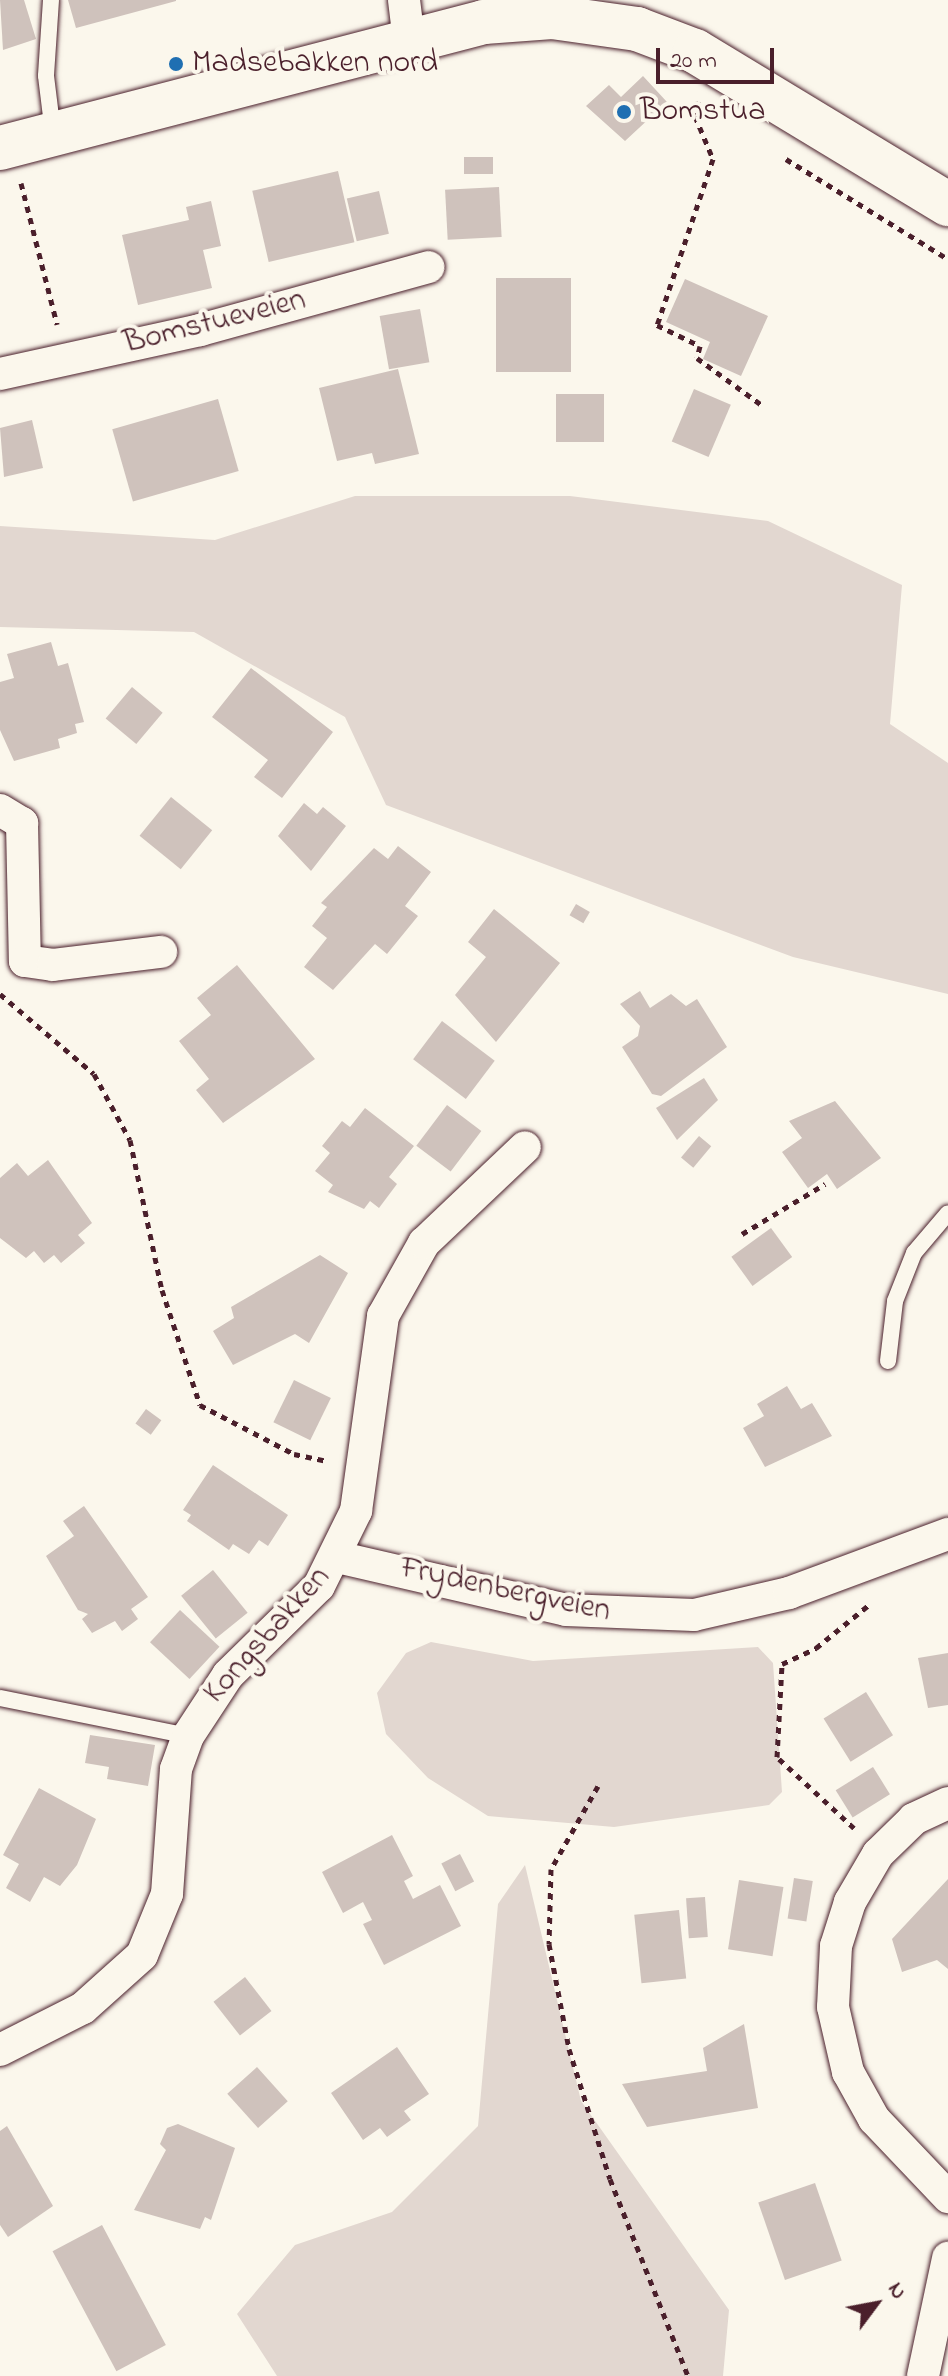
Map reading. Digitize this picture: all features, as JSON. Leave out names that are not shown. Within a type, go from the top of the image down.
[{"type":"main road","points":[[9,159],[53,135],[406,20],[526,17],[599,21],[660,35],[948,204]]},
{"type":"street","name":"Bomstueveien","points":[[0,374],[200,330],[428,267]]},
{"type":"street","points":[[0,810],[22,823],[25,961],[53,965],[161,952]]},
{"type":"street","name":"Kongsbakken","points":[[0,2050],[83,2008],[142,1955],[167,1894],[176,1769],[188,1736],[228,1675],[319,1586],[337,1557],[363,1470],[375,1350],[401,1280],[452,1211],[525,1147]]},
{"type":"street","name":"Frydenbergveien","points":[[337,1557],[566,1610],[679,1616],[789,1593],[948,1534]]},
{"type":"street","points":[[948,1803],[914,1819],[878,1854],[850,1902],[836,1946],[833,2007],[848,2072],[874,2119],[948,2197]]},
{"type":"street","points":[[923,2376],[948,2258]]},
{"type":"lane","points":[[51,0],[46,76],[53,135]]},
{"type":"lane","points":[[888,1361],[895,1301],[914,1253],[948,1213]]},
{"type":"lane","points":[[0,1698],[188,1736]]},
{"type":"path","points":[[699,96],[695,116],[713,159],[657,325],[700,346],[697,358],[763,406]]},
{"type":"path","points":[[9,159],[66,358]]},
{"type":"path","points":[[0,994],[94,1074],[130,1140],[162,1290],[200,1405],[294,1454],[363,1470]]},
{"type":"path","points":[[742,1234],[825,1184]]},
{"type":"path","points":[[876,1599],[816,1648],[782,1664],[777,1757],[878,1854]]},
{"type":"path","points":[[598,1786],[551,1869],[549,1944],[592,2122],[688,2376]]},
{"type":"shaded area","points":[[355,496],[570,496],[768,521],[902,585],[890,724],[948,763],[948,994],[793,957],[386,805],[345,717],[194,632],[0,627],[0,526],[215,540]]},
{"type":"shaded area","points":[[431,1642],[533,1661],[758,1647],[773,1663],[782,1792],[769,1805],[614,1827],[488,1816],[428,1778],[386,1734],[377,1693],[406,1653]]},
{"type":"shaded area","points":[[525,1865],[581,2101],[729,2310],[723,2376],[277,2376],[237,2314],[295,2245],[392,2212],[478,2126],[498,1904]]},
{"type":"building","points":[[0,0],[24,0],[36,39],[3,50]]},
{"type":"building","points":[[68,0],[176,0],[176,1],[76,28]]},
{"type":"building","name":"Bomstua","points":[[643,76],[667,102],[625,141],[586,106],[609,85],[621,97]]},
{"type":"building","points":[[464,157],[493,157],[493,174],[464,174]]},
{"type":"building","points":[[338,171],[354,242],[269,262],[252,191]]},
{"type":"building","points":[[499,187],[502,237],[448,240],[445,190]]},
{"type":"building","points":[[379,191],[389,234],[357,241],[347,198]]},
{"type":"building","points":[[211,201],[221,246],[203,250],[212,288],[138,305],[122,235],[189,220],[186,207]]},
{"type":"building","points":[[496,278],[571,278],[571,372],[496,372]]},
{"type":"building","points":[[685,279],[768,316],[741,376],[703,359],[710,342],[666,322]]},
{"type":"building","points":[[420,309],[429,362],[389,369],[380,316]]},
{"type":"building","points":[[398,369],[419,454],[375,464],[372,453],[337,461],[319,388]]},
{"type":"building","points":[[694,389],[731,405],[709,457],[672,441]]},
{"type":"building","points":[[556,394],[604,394],[604,442],[556,442]]},
{"type":"building","points":[[218,399],[239,471],[133,501],[112,429]]},
{"type":"building","points":[[32,420],[43,468],[4,477],[0,428]]},
{"type":"building","points":[[51,642],[58,666],[68,663],[84,722],[75,724],[77,733],[58,739],[60,748],[14,761],[0,730],[0,682],[14,678],[7,654]]},
{"type":"building","points":[[251,668],[333,732],[282,798],[254,777],[268,760],[212,717]]},
{"type":"building","points":[[132,687],[163,713],[136,744],[106,718]]},
{"type":"building","points":[[171,797],[212,830],[181,869],[140,836]]},
{"type":"building","points":[[304,803],[317,814],[323,807],[346,826],[311,871],[278,836]]},
{"type":"building","points":[[398,846],[431,872],[405,906],[418,916],[387,954],[375,944],[333,990],[304,967],[327,938],[312,926],[327,907],[321,903],[374,848],[388,859]]},
{"type":"building","points":[[576,904],[590,912],[583,923],[570,915]]},
{"type":"building","points":[[494,909],[560,963],[496,1042],[455,995],[486,957],[468,942]]},
{"type":"building","points":[[237,965],[315,1059],[223,1123],[196,1090],[209,1079],[179,1041],[211,1015],[197,998]]},
{"type":"building","points":[[640,991],[650,1008],[671,994],[686,1006],[697,999],[727,1047],[661,1096],[652,1094],[622,1047],[638,1036],[640,1026],[620,1004]]},
{"type":"building","points":[[442,1021],[495,1061],[466,1099],[413,1059]]},
{"type":"building","points":[[704,1078],[718,1100],[677,1140],[656,1108]]},
{"type":"building","points":[[835,1101],[881,1158],[837,1189],[827,1174],[808,1188],[782,1152],[802,1138],[789,1121]]},
{"type":"building","points":[[447,1105],[481,1131],[451,1172],[416,1146]]},
{"type":"building","points":[[365,1108],[414,1146],[389,1177],[397,1184],[379,1208],[370,1201],[364,1209],[328,1192],[333,1185],[315,1171],[330,1153],[322,1146],[342,1121],[350,1127]]},
{"type":"building","points":[[699,1136],[711,1146],[693,1168],[681,1157]]},
{"type":"building","points":[[48,1160],[92,1223],[78,1235],[85,1243],[61,1263],[54,1255],[44,1263],[34,1251],[26,1258],[0,1238],[0,1178],[17,1163],[28,1176]]},
{"type":"building","points":[[771,1228],[792,1257],[753,1286],[731,1257]]},
{"type":"building","points":[[320,1255],[348,1273],[309,1343],[295,1334],[233,1365],[213,1331],[234,1318],[231,1307]]},
{"type":"building","points":[[294,1380],[331,1398],[310,1440],[273,1422]]},
{"type":"building","points":[[787,1386],[801,1409],[812,1403],[832,1436],[765,1467],[743,1428],[764,1416],[757,1404]]},
{"type":"building","points":[[146,1409],[161,1420],[151,1435],[135,1424]]},
{"type":"building","points":[[213,1465],[288,1515],[268,1546],[259,1540],[249,1554],[233,1544],[229,1550],[187,1521],[191,1515],[183,1510]]},
{"type":"building","points":[[84,1506],[148,1597],[131,1609],[138,1619],[122,1631],[115,1621],[92,1633],[82,1619],[88,1614],[78,1610],[46,1556],[74,1536],[63,1521]]},
{"type":"building","points":[[213,1570],[248,1613],[216,1639],[181,1596]]},
{"type":"building","points":[[180,1610],[219,1647],[189,1679],[150,1642]]},
{"type":"building","points":[[948,1653],[948,1705],[928,1708],[918,1658]]},
{"type":"building","points":[[866,1692],[893,1735],[851,1762],[824,1718]]},
{"type":"building","points":[[90,1735],[155,1745],[148,1786],[107,1779],[109,1767],[85,1763]]},
{"type":"building","points":[[873,1767],[890,1794],[853,1817],[836,1790]]},
{"type":"building","points":[[39,1788],[96,1819],[77,1865],[60,1886],[44,1877],[30,1902],[6,1888],[19,1864],[3,1855]]},
{"type":"building","points":[[392,1835],[413,1876],[404,1881],[413,1899],[440,1885],[461,1926],[384,1965],[363,1924],[372,1920],[363,1902],[343,1913],[322,1872]]},
{"type":"building","points":[[460,1854],[474,1882],[455,1891],[441,1864]]},
{"type":"building","points":[[794,1878],[813,1881],[806,1921],[788,1918]]},
{"type":"building","points":[[948,1879],[948,1969],[937,1960],[902,1972],[892,1939]]},
{"type":"building","points":[[739,1880],[783,1887],[772,1956],[728,1949]]},
{"type":"building","points":[[705,1897],[708,1937],[689,1938],[686,1898]]},
{"type":"building","points":[[679,1910],[686,1979],[641,1983],[634,1915]]},
{"type":"building","points":[[245,1977],[271,2011],[240,2036],[213,2002]]},
{"type":"building","points":[[744,2024],[758,2108],[647,2127],[622,2084],[707,2071],[703,2048]]},
{"type":"building","points":[[397,2047],[429,2094],[404,2111],[411,2120],[387,2137],[380,2128],[363,2140],[331,2093]]},
{"type":"building","points":[[257,2067],[288,2101],[258,2128],[227,2094]]},
{"type":"building","points":[[178,2124],[235,2148],[211,2220],[205,2217],[200,2229],[134,2210],[166,2150],[160,2144],[167,2128]]},
{"type":"building","points":[[7,2126],[53,2206],[8,2237],[0,2225],[0,2131]]},
{"type":"building","points":[[815,2183],[842,2261],[785,2280],[758,2203]]},
{"type":"building","points":[[102,2225],[166,2345],[116,2371],[53,2251]]},
{"type":"place","name":"Madsebakken nord","points":[[176,64]]},
{"type":"place","name":"Bomstua","points":[[624,112]]}]
